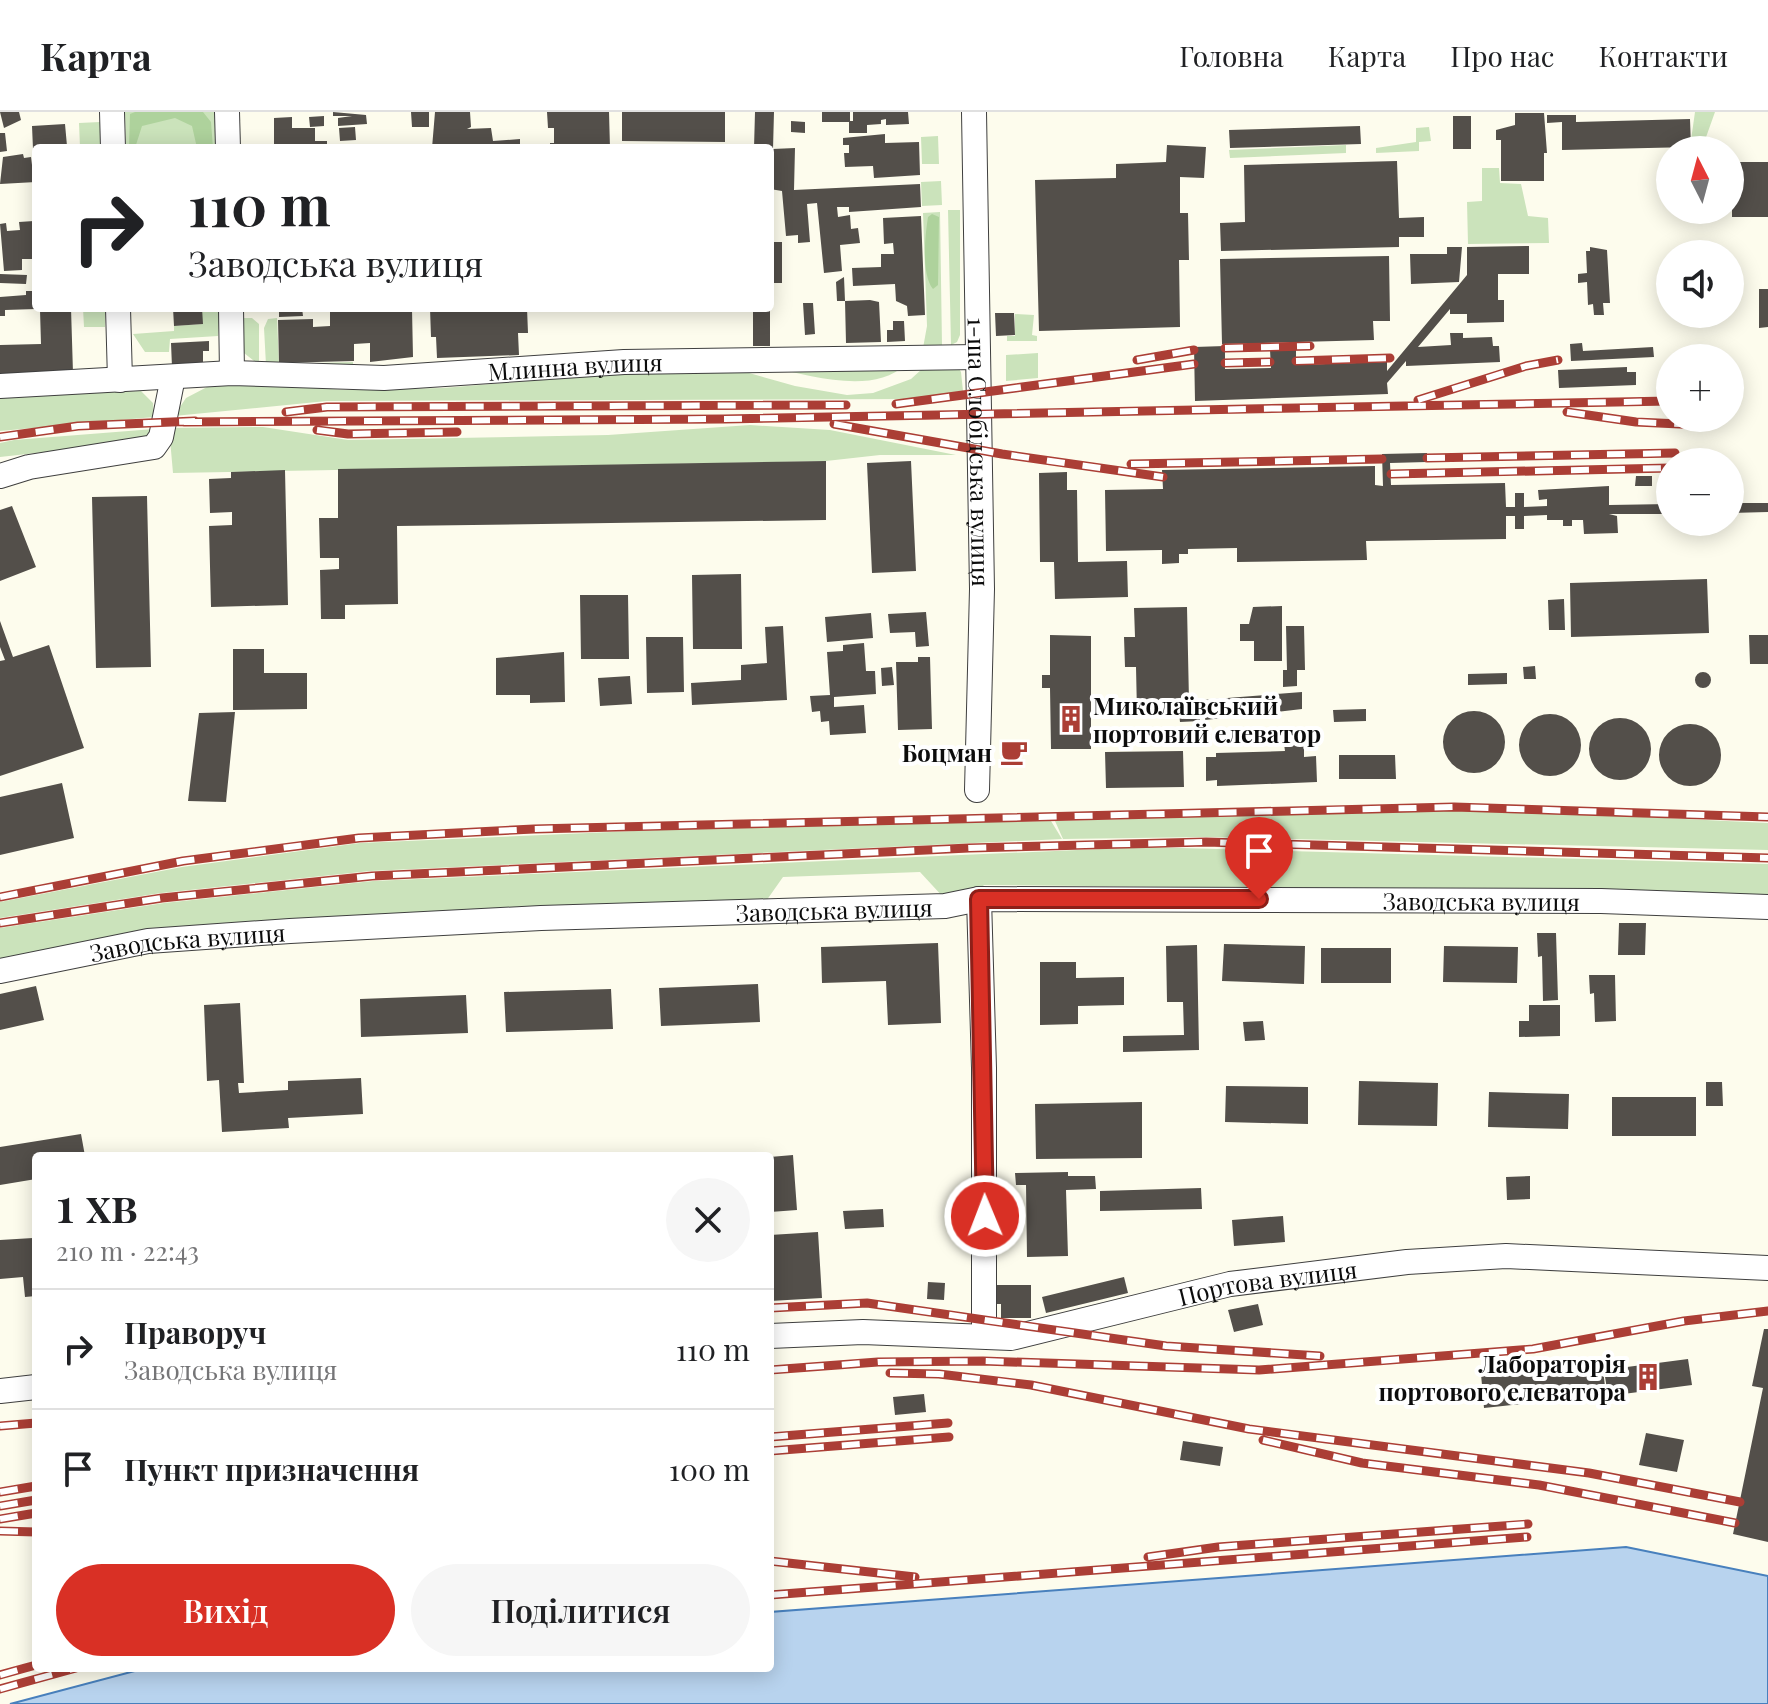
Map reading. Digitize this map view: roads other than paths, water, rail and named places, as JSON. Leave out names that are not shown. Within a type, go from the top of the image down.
[{"type":"street","points":[[112,112],[113,144]]},
{"type":"street","points":[[227,112],[228,144]]},
{"type":"street","name":"1-ша Слобідська вулиця","points":[[974,112],[982,589],[977,790]]},
{"type":"street","points":[[118,312],[120,380]]},
{"type":"street","points":[[231,312],[232,373]]},
{"type":"street","name":"Млинна вулиця","points":[[0,386],[232,373],[384,378],[639,361],[978,357]]},
{"type":"street","points":[[0,476],[29,467],[154,447],[161,437],[173,377]]},
{"type":"street","points":[[979,899],[985,1190],[984,1334]]},
{"type":"street","name":"Заводська вулиця","points":[[0,971],[148,941],[541,918],[945,906],[979,899],[1601,901],[1768,907]]},
{"type":"street","name":"Портова вулиця","points":[[774,1336],[863,1332],[984,1334],[1011,1338],[1230,1284],[1407,1262],[1506,1256],[1768,1268]]},
{"type":"street","points":[[0,1391],[32,1387]]},
{"type":"water","points":[[1626,1547],[1768,1576],[1768,1704],[10,1704],[131,1672],[774,1672],[774,1612]]},
{"type":"railway","points":[[1225,348],[1310,346]]},
{"type":"railway","points":[[1137,360],[1194,350]]},
{"type":"railway","points":[[1296,361],[1390,358]]},
{"type":"railway","points":[[1418,400],[1526,366],[1558,360]]},
{"type":"railway","points":[[1225,363],[1270,362]]},
{"type":"railway","points":[[896,404],[1194,364]]},
{"type":"railway","points":[[184,422],[724,419],[1656,401]]},
{"type":"railway","points":[[286,412],[327,407],[846,405]]},
{"type":"railway","points":[[1567,412],[1656,423]]},
{"type":"railway","points":[[0,437],[78,426],[195,421]]},
{"type":"railway","points":[[834,424],[1002,454],[1163,477]]},
{"type":"railway","points":[[317,430],[348,434],[457,432]]},
{"type":"railway","points":[[1427,458],[1656,453]]},
{"type":"railway","points":[[1131,464],[1382,459]]},
{"type":"railway","points":[[1391,474],[1656,468]]},
{"type":"railway","points":[[0,897],[183,861],[359,838],[534,829],[1454,807],[1768,817]]},
{"type":"railway","points":[[0,923],[162,898],[372,876],[969,848],[1206,842],[1768,858]]},
{"type":"railway","points":[[774,1308],[867,1303],[1166,1346],[1320,1356]]},
{"type":"railway","points":[[774,1370],[878,1362],[983,1361],[1259,1370],[1533,1349],[1684,1321],[1768,1311]]},
{"type":"railway","points":[[890,1373],[939,1374],[1031,1385],[1249,1429],[1589,1473],[1740,1502]]},
{"type":"railway","points":[[0,1426],[32,1423]]},
{"type":"railway","points":[[774,1437],[948,1423]]},
{"type":"railway","points":[[774,1451],[949,1437]]},
{"type":"railway","points":[[1263,1440],[1362,1463],[1539,1485],[1735,1523]]},
{"type":"railway","points":[[0,1492],[32,1487]]},
{"type":"railway","points":[[0,1506],[32,1501]]},
{"type":"railway","points":[[0,1519],[32,1514]]},
{"type":"railway","points":[[1148,1557],[1218,1547],[1528,1524]]},
{"type":"railway","points":[[0,1531],[32,1532]]},
{"type":"railway","points":[[774,1595],[1527,1537]]},
{"type":"railway","points":[[774,1561],[915,1577]]},
{"type":"railway","points":[[0,1675],[32,1666]]},
{"type":"railway","points":[[0,1689],[62,1672]]},
{"type":"place","name":"Миколаївський портовий елеватор","points":[[1071,719]]},
{"type":"place","name":"Боцман","points":[[1014,752]]},
{"type":"place","name":"Лабораторія портового елеватора","points":[[1648,1377]]}]
